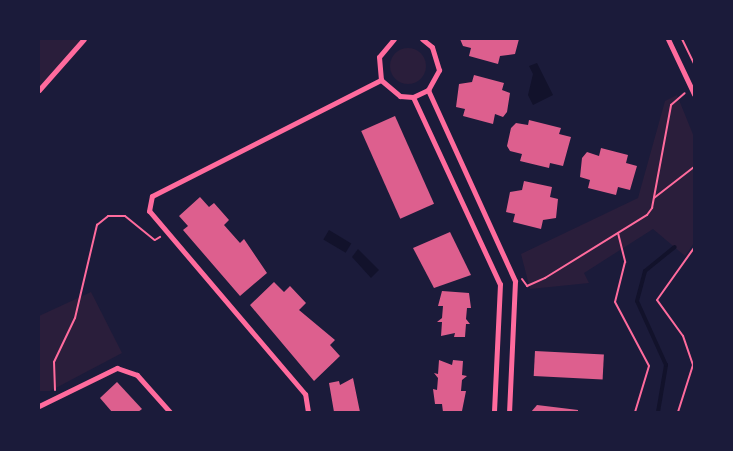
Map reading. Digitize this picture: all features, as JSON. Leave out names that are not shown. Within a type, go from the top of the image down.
[{"type":"street","points":[[39,90],[84,39]]},
{"type":"street","points":[[394,39],[379,56],[380,80],[400,96],[413,97],[428,90],[439,70],[438,59],[422,39]]},
{"type":"street","points":[[668,39],[693,91]]},
{"type":"street","points":[[308,412],[304,394],[166,234],[149,211],[152,196],[380,80]]},
{"type":"street","points":[[428,90],[515,281],[509,412]]},
{"type":"street","points":[[413,97],[500,284],[494,412]]},
{"type":"street","points":[[39,406],[117,368],[136,375],[170,412]]},
{"type":"path","points":[[682,39],[694,64]]},
{"type":"path","points":[[515,281],[524,278],[527,286],[545,278],[647,215],[654,198],[671,105],[693,91]]},
{"type":"path","points":[[654,198],[694,167]]},
{"type":"path","points":[[57,397],[52,376],[54,362],[74,318],[97,225],[108,216],[125,216],[155,240],[166,234]]},
{"type":"path","points":[[618,233],[625,262],[615,302],[650,366],[635,412]]},
{"type":"path","points":[[678,412],[693,365],[683,336],[657,300],[694,248]]},
{"type":"shaded area","points":[[39,39],[84,39],[39,90]]},
{"type":"shaded area","points":[[408,48],[415,49],[421,53],[425,59],[425,73],[421,79],[415,83],[408,84],[401,83],[395,79],[391,73],[390,66],[391,59],[395,53],[401,49]]},
{"type":"shaded area","points":[[537,63],[553,95],[533,105],[528,95],[533,74],[529,66]]},
{"type":"shaded area","points":[[677,95],[694,137],[694,243],[685,256],[653,229],[584,273],[589,283],[530,289],[521,254],[638,198],[665,101]]},
{"type":"shaded area","points":[[329,230],[351,243],[346,253],[323,239]]},
{"type":"shaded area","points":[[358,249],[379,270],[371,278],[352,257]]},
{"type":"shaded area","points":[[91,292],[122,353],[50,391],[40,391],[39,316]]},
{"type":"building","points":[[460,39],[519,39],[515,54],[500,56],[498,64],[469,56],[471,48],[463,46]]},
{"type":"building","points":[[474,75],[504,83],[502,90],[510,93],[507,112],[503,117],[495,114],[493,124],[463,116],[465,109],[456,107],[459,84],[472,82]]},
{"type":"building","points":[[395,116],[434,204],[400,219],[361,131]]},
{"type":"building","points":[[529,120],[561,128],[559,134],[571,137],[563,166],[550,163],[549,168],[520,161],[522,154],[510,151],[507,146],[511,128],[516,123],[528,125]]},
{"type":"building","points":[[601,148],[628,155],[626,163],[637,166],[630,190],[618,187],[616,195],[588,188],[590,180],[580,177],[582,158],[587,152],[599,156]]},
{"type":"building","points":[[524,181],[552,187],[550,197],[558,199],[556,218],[543,220],[541,229],[513,222],[515,214],[506,212],[510,192],[522,190]]},
{"type":"building","points":[[200,197],[209,207],[214,203],[229,220],[224,225],[240,243],[244,239],[267,273],[240,296],[183,230],[188,226],[179,216]]},
{"type":"building","points":[[450,232],[471,275],[434,288],[413,248]]},
{"type":"building","points":[[274,282],[284,292],[290,286],[306,303],[299,310],[335,340],[330,345],[340,356],[314,381],[250,305]]},
{"type":"building","points":[[442,291],[469,293],[471,308],[467,308],[466,319],[470,324],[466,324],[465,337],[454,337],[455,333],[441,336],[442,322],[437,322],[442,318],[443,306],[438,306]]},
{"type":"building","points":[[535,351],[604,355],[603,380],[534,376]]},
{"type":"building","points":[[439,360],[452,365],[453,360],[463,361],[462,375],[467,376],[462,380],[461,391],[466,391],[462,411],[443,412],[442,404],[435,404],[433,389],[437,390],[438,378],[434,373],[438,374]]},
{"type":"building","points":[[353,378],[360,412],[334,412],[329,383],[339,381],[340,385]]},
{"type":"building","points":[[117,382],[142,409],[138,412],[112,412],[100,398]]},
{"type":"building","points":[[537,405],[578,410],[578,412],[531,412]]},
{"type":"waterway","points":[[658,412],[666,365],[637,301],[645,271],[675,247]]}]
